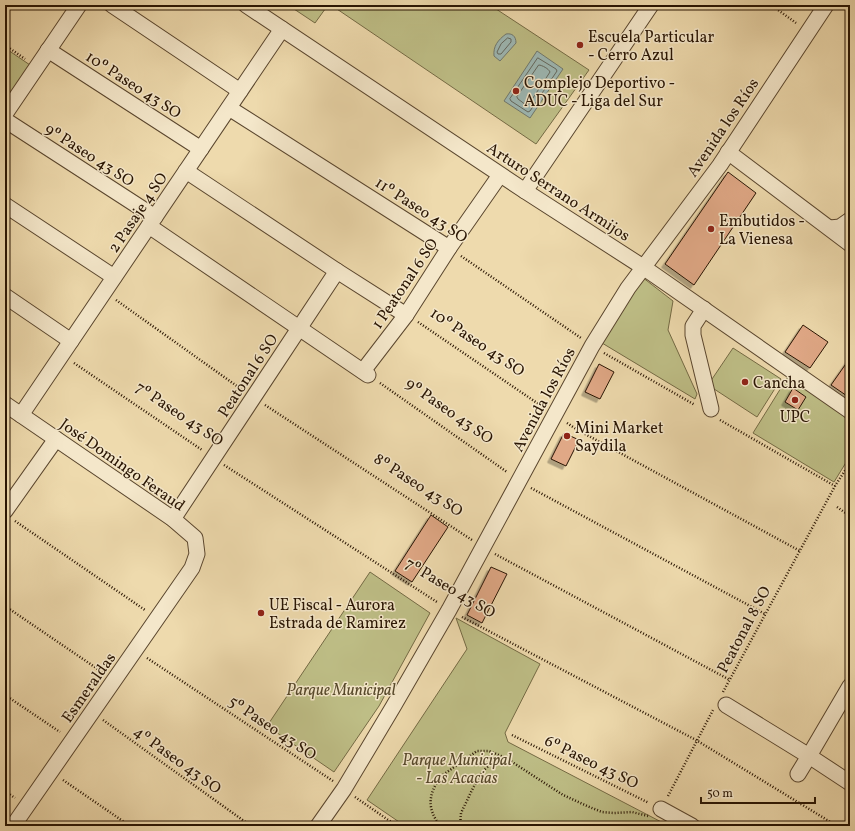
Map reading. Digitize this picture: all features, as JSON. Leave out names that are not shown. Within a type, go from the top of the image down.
[{"type":"street","points":[[5,114],[79,5]]},
{"type":"street","points":[[112,5],[240,91]]},
{"type":"street","name":"Arturo Serrano Armijos","points":[[246,5],[525,192],[643,267],[850,411]]},
{"type":"street","points":[[525,192],[651,5]]},
{"type":"street","name":"Avenida los Ríos","points":[[318,826],[344,789],[449,610],[483,546],[520,482],[592,346],[643,267],[728,152],[826,5]]},
{"type":"street","name":"2 Pasaje 4 SO","points":[[21,415],[282,30]]},
{"type":"street","name":"10º Paseo 43 SO","points":[[48,50],[201,149]]},
{"type":"street","name":"11º Paseo 43 SO","points":[[229,108],[449,248]]},
{"type":"street","name":"9º Paseo 43 SO","points":[[5,120],[365,373]]},
{"type":"street","points":[[728,152],[850,244]]},
{"type":"street","name":"10º Paseo 43 SO","points":[[186,171],[406,315]]},
{"type":"street","name":"1 Peatonal 6 SO","points":[[365,373],[406,315],[449,248],[500,175]]},
{"type":"street","points":[[5,205],[114,277]]},
{"type":"street","points":[[830,228],[840,226],[850,220]]},
{"type":"street","name":"Peatonal 6 SO","points":[[173,520],[337,271]]},
{"type":"street","points":[[5,296],[71,340]]},
{"type":"street","points":[[704,309],[693,326],[693,334],[711,409]]},
{"type":"street","name":"José Domingo Feraud","points":[[5,404],[173,520],[195,538],[197,554],[192,568]]},
{"type":"street","points":[[8,515],[56,439]]},
{"type":"street","name":"Esmeraldas","points":[[13,826],[192,568]]},
{"type":"street","points":[[798,774],[850,686]]},
{"type":"street","points":[[721,702],[850,783]]},
{"type":"street","points":[[658,814],[692,826]]},
{"type":"path","points":[[770,5],[795,22]]},
{"type":"path","points":[[5,45],[37,67]]},
{"type":"path","name":"11º Paseo 43 SO","points":[[449,248],[564,325],[592,346]]},
{"type":"path","name":"8º Paseo 43 SO","points":[[104,292],[254,398],[502,559],[730,680]]},
{"type":"path","name":"10º Paseo 43 SO","points":[[406,315],[576,429],[800,551]]},
{"type":"path","name":"7º Paseo 43 SO","points":[[62,354],[214,458],[449,610],[696,740],[837,826]]},
{"type":"path","name":"9º Paseo 43 SO","points":[[365,373],[480,452],[520,482],[765,614]]},
{"type":"path","name":"Peatonal 8 SO","points":[[658,814],[696,740],[721,702],[730,680],[765,614],[835,486],[850,463]]},
{"type":"path","points":[[838,507],[850,516]]},
{"type":"path","points":[[8,515],[157,618]]},
{"type":"path","points":[[5,606],[114,680]]},
{"type":"path","name":"5º Paseo 43 SO","points":[[135,650],[397,826]]},
{"type":"path","points":[[5,696],[72,740]]},
{"type":"path","name":"4º Paseo 43 SO","points":[[92,712],[251,826]]},
{"type":"path","name":"6º Paseo 43 SO","points":[[512,735],[658,814]]},
{"type":"path","points":[[440,826],[434,817],[430,806],[431,796],[440,778],[477,751],[489,751],[506,758],[563,795],[592,808],[608,812],[658,814]]},
{"type":"path","points":[[460,826],[461,813],[473,788],[484,770],[492,763],[506,758]]},
{"type":"path","points":[[51,771],[130,826]]},
{"type":"green space","points":[[288,5],[328,5],[315,23]]},
{"type":"green space","name":"Complejo Deportivo - ADUC - Liga del Sur","points":[[331,5],[490,5],[589,70],[536,144]]},
{"type":"green space","points":[[5,48],[33,67],[5,108]]},
{"type":"green space","points":[[642,277],[673,301],[668,330],[697,394],[695,399],[602,343]]},
{"type":"green space","name":"Cancha","points":[[733,348],[781,379],[757,417],[708,385]]},
{"type":"green space","points":[[789,375],[850,416],[850,456],[834,482],[753,433]]},
{"type":"green space","name":"Parque Municipal","points":[[370,572],[430,613],[379,706],[334,772],[267,726]]},
{"type":"green space","name":"Parque Municipal - Las Acacias","points":[[456,618],[540,664],[505,733],[508,742],[669,826],[405,826],[367,800],[467,649]]},
{"type":"water","points":[[506,34],[513,36],[516,43],[500,61],[494,56],[494,49],[498,41]]},
{"type":"water","points":[[537,51],[563,69],[530,118],[504,101]]},
{"type":"building","name":"Embutidos - La Vienesa","points":[[728,172],[756,193],[694,285],[665,264]]},
{"type":"building","points":[[803,325],[828,342],[810,368],[785,352]]},
{"type":"building","points":[[850,358],[850,398],[831,385]]},
{"type":"building","points":[[599,364],[614,372],[600,399],[585,392]]},
{"type":"building","name":"UPC","points":[[793,388],[806,397],[798,410],[785,402]]},
{"type":"building","points":[[564,433],[579,440],[566,466],[551,459]]},
{"type":"building","points":[[431,515],[448,527],[412,582],[395,571]]},
{"type":"building","points":[[491,567],[507,574],[482,623],[467,615]]},
{"type":"place","name":"Escuela Particular - Cerro Azul","points":[[580,45]]},
{"type":"place","name":"Complejo Deportivo - ADUC - Liga del Sur","points":[[516,91]]},
{"type":"place","name":"Embutidos - La Vienesa","points":[[711,229]]},
{"type":"place","name":"Cancha","points":[[745,382]]},
{"type":"place","name":"UPC","points":[[795,400]]},
{"type":"place","name":"Mini Market Saydila","points":[[567,436]]},
{"type":"place","name":"UE Fiscal - Aurora Estrada de Ramirez","points":[[261,613]]}]
